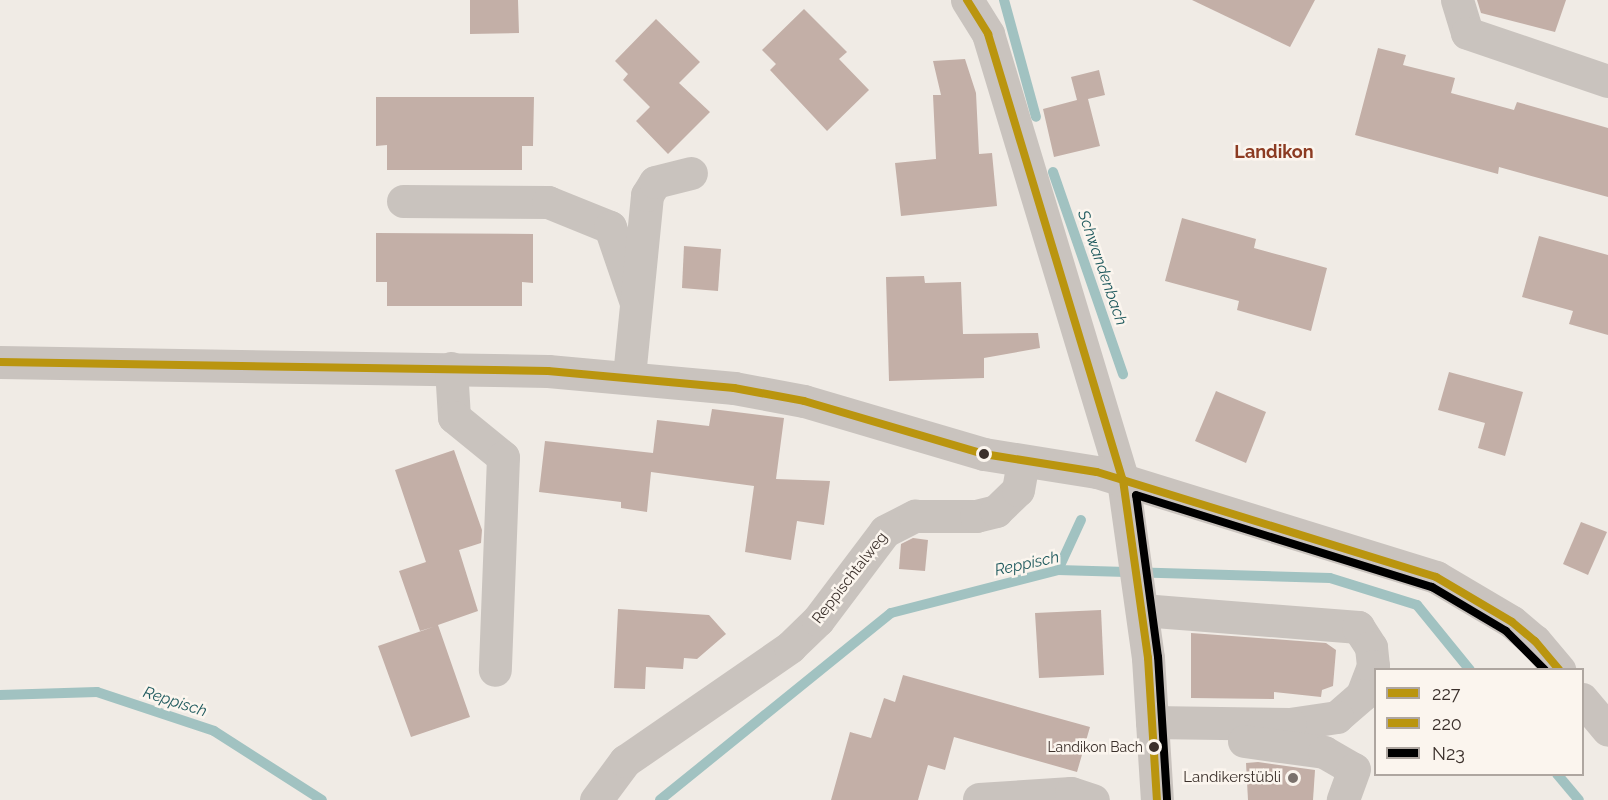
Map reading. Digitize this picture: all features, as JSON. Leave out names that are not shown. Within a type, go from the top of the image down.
[{"type":"street","points":[[967,0],[988,34],[1123,480],[1142,604],[1157,800]]},
{"type":"street","points":[[1457,0],[1467,33],[1608,81]]},
{"type":"street","points":[[629,376],[647,195],[655,182],[691,173]]},
{"type":"street","points":[[403,201],[548,202],[610,227],[636,303]]},
{"type":"street","points":[[0,362],[451,368],[629,376],[734,388],[804,401],[984,454],[1060,465],[1123,480],[1436,577],[1512,622],[1535,641],[1558,668]]},
{"type":"street","points":[[451,368],[454,417],[502,457],[495,670]]},
{"type":"street","name":"Reppischtalweg","points":[[598,795],[625,761],[790,647],[818,620],[885,531],[915,516],[976,516],[996,511],[1018,490],[1023,461]]},
{"type":"street","points":[[1142,604],[1358,627],[1371,647],[1373,666],[1362,695],[1337,717],[1290,724],[1153,730]]},
{"type":"street","points":[[1584,701],[1608,730]]},
{"type":"street","points":[[1153,730],[1324,752],[1354,769],[1343,800]]},
{"type":"street","points":[[979,799],[1071,793],[1093,800]]},
{"type":"building","points":[[470,0],[518,0],[519,33],[470,34]]},
{"type":"building","points":[[1192,0],[1315,0],[1290,47]]},
{"type":"building","points":[[1477,0],[1566,0],[1555,32],[1481,13]]},
{"type":"building","points":[[804,9],[847,52],[839,59],[869,90],[827,131],[770,70],[776,64],[762,50]]},
{"type":"building","points":[[656,19],[700,62],[679,83],[710,112],[668,154],[636,121],[650,107],[623,80],[628,74],[615,61]]},
{"type":"building","points":[[1378,48],[1406,55],[1403,65],[1455,78],[1451,93],[1514,110],[1517,102],[1608,128],[1608,197],[1499,167],[1498,174],[1355,135]]},
{"type":"building","points":[[965,59],[976,93],[979,154],[992,153],[997,206],[901,216],[895,163],[936,159],[933,95],[941,95],[933,61]]},
{"type":"building","points":[[1099,70],[1105,95],[1088,99],[1100,146],[1054,157],[1043,109],[1077,100],[1071,77]]},
{"type":"building","points":[[376,97],[534,97],[533,146],[522,146],[522,170],[387,170],[387,145],[376,146]]},
{"type":"building","points":[[1182,218],[1256,239],[1254,248],[1327,268],[1311,331],[1237,310],[1239,301],[1165,281]]},
{"type":"building","points":[[376,233],[533,234],[533,283],[522,282],[522,306],[387,306],[387,282],[376,282]]},
{"type":"building","points":[[1539,236],[1608,255],[1608,335],[1569,324],[1573,311],[1522,297]]},
{"type":"building","points":[[684,246],[721,249],[718,291],[682,288]]},
{"type":"building","points":[[924,276],[925,283],[961,282],[963,334],[1038,333],[1040,348],[984,358],[984,378],[889,381],[886,277]]},
{"type":"building","points":[[1449,372],[1523,392],[1505,456],[1478,448],[1485,423],[1438,410]]},
{"type":"building","points":[[1216,391],[1266,412],[1246,463],[1195,441]]},
{"type":"building","points":[[712,409],[784,418],[776,479],[830,481],[824,525],[797,521],[791,560],[745,552],[754,486],[651,472],[647,512],[621,508],[621,502],[539,492],[545,441],[653,453],[657,420],[709,426]]},
{"type":"building","points":[[454,450],[482,530],[481,543],[459,550],[478,611],[438,625],[470,717],[411,737],[378,646],[433,627],[420,631],[399,571],[426,562],[395,470]]},
{"type":"building","points":[[1581,522],[1607,532],[1588,575],[1563,564]]},
{"type":"building","points":[[913,538],[928,540],[925,571],[899,569],[901,544]]},
{"type":"building","points":[[618,609],[709,615],[726,634],[697,659],[684,658],[683,669],[646,667],[645,689],[614,688]]},
{"type":"building","points":[[1101,610],[1104,675],[1039,678],[1035,613]]},
{"type":"building","points":[[1191,633],[1326,643],[1336,650],[1333,686],[1322,690],[1321,697],[1274,692],[1274,699],[1191,698]]},
{"type":"building","points":[[903,675],[1090,727],[1077,772],[954,737],[945,770],[928,765],[918,800],[831,800],[850,732],[871,738],[884,698],[895,702]]},
{"type":"building","name":"Landikerstübli","points":[[1258,762],[1315,770],[1313,800],[1248,800],[1246,763]]},
{"type":"waterway","name":"Schwandenbach","points":[[1004,0],[1036,117]]},
{"type":"waterway","name":"Schwandenbach","points":[[1053,172],[1123,374]]},
{"type":"waterway","name":"Schwandenbach","points":[[1058,570],[1081,520]]},
{"type":"waterway","name":"Reppisch","points":[[660,800],[891,613],[1058,570],[1330,578],[1417,605],[1468,668]]},
{"type":"waterway","name":"Reppisch","points":[[0,695],[97,692],[214,731],[322,800]]},
{"type":"waterway","name":"Reppisch","points":[[1559,776],[1579,800]]},
{"type":"transit line","name":"220","points":[[967,0],[988,34],[1123,480],[1148,658],[1157,800]]},
{"type":"transit line","name":"227","points":[[0,362],[548,371],[734,388],[804,401],[984,454],[1097,472],[1436,577],[1512,622],[1535,641],[1557,668]]},
{"type":"transit line","name":"N23","points":[[1167,799],[1158,657],[1136,495],[1432,587],[1506,631],[1543,668]]},
{"type":"place","name":"Landikon Bach","points":[[1154,747]]},
{"type":"place","name":"Landikerstübli","points":[[1293,778]]},
{"type":"district","name":"Landikon","points":[[1274,152]]}]
